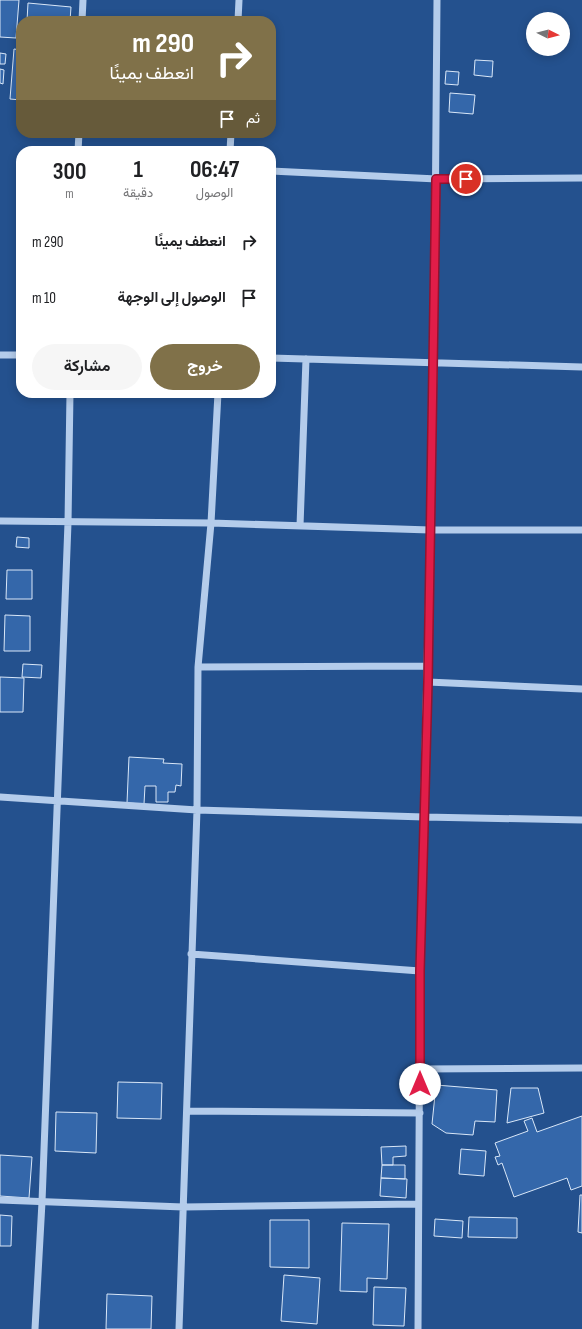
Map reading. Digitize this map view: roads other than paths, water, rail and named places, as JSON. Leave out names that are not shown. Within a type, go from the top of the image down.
[{"type":"street","points":[[82,16],[83,0]]},
{"type":"street","points":[[238,16],[239,0]]},
{"type":"street","points":[[418,1329],[420,971],[428,682],[434,364],[437,0]]},
{"type":"street","points":[[276,171],[436,179],[582,178]]},
{"type":"street","points":[[0,355],[16,355]]},
{"type":"street","points":[[276,358],[434,364],[582,366]]},
{"type":"street","points":[[300,526],[306,359]]},
{"type":"street","points":[[35,1329],[42,1202],[56,800],[68,523],[70,398]]},
{"type":"street","points":[[179,1329],[197,810],[198,667],[211,523],[218,398]]},
{"type":"street","points":[[0,521],[68,523],[211,523],[430,530],[582,530]]},
{"type":"street","points":[[198,667],[428,666]]},
{"type":"street","points":[[428,682],[582,689]]},
{"type":"street","points":[[0,797],[197,810],[582,820]]},
{"type":"street","points":[[192,954],[420,971]]},
{"type":"street","points":[[420,1069],[582,1068]]},
{"type":"street","points":[[187,1111],[420,1113]]},
{"type":"street","points":[[0,1200],[183,1206],[418,1204]]}]
